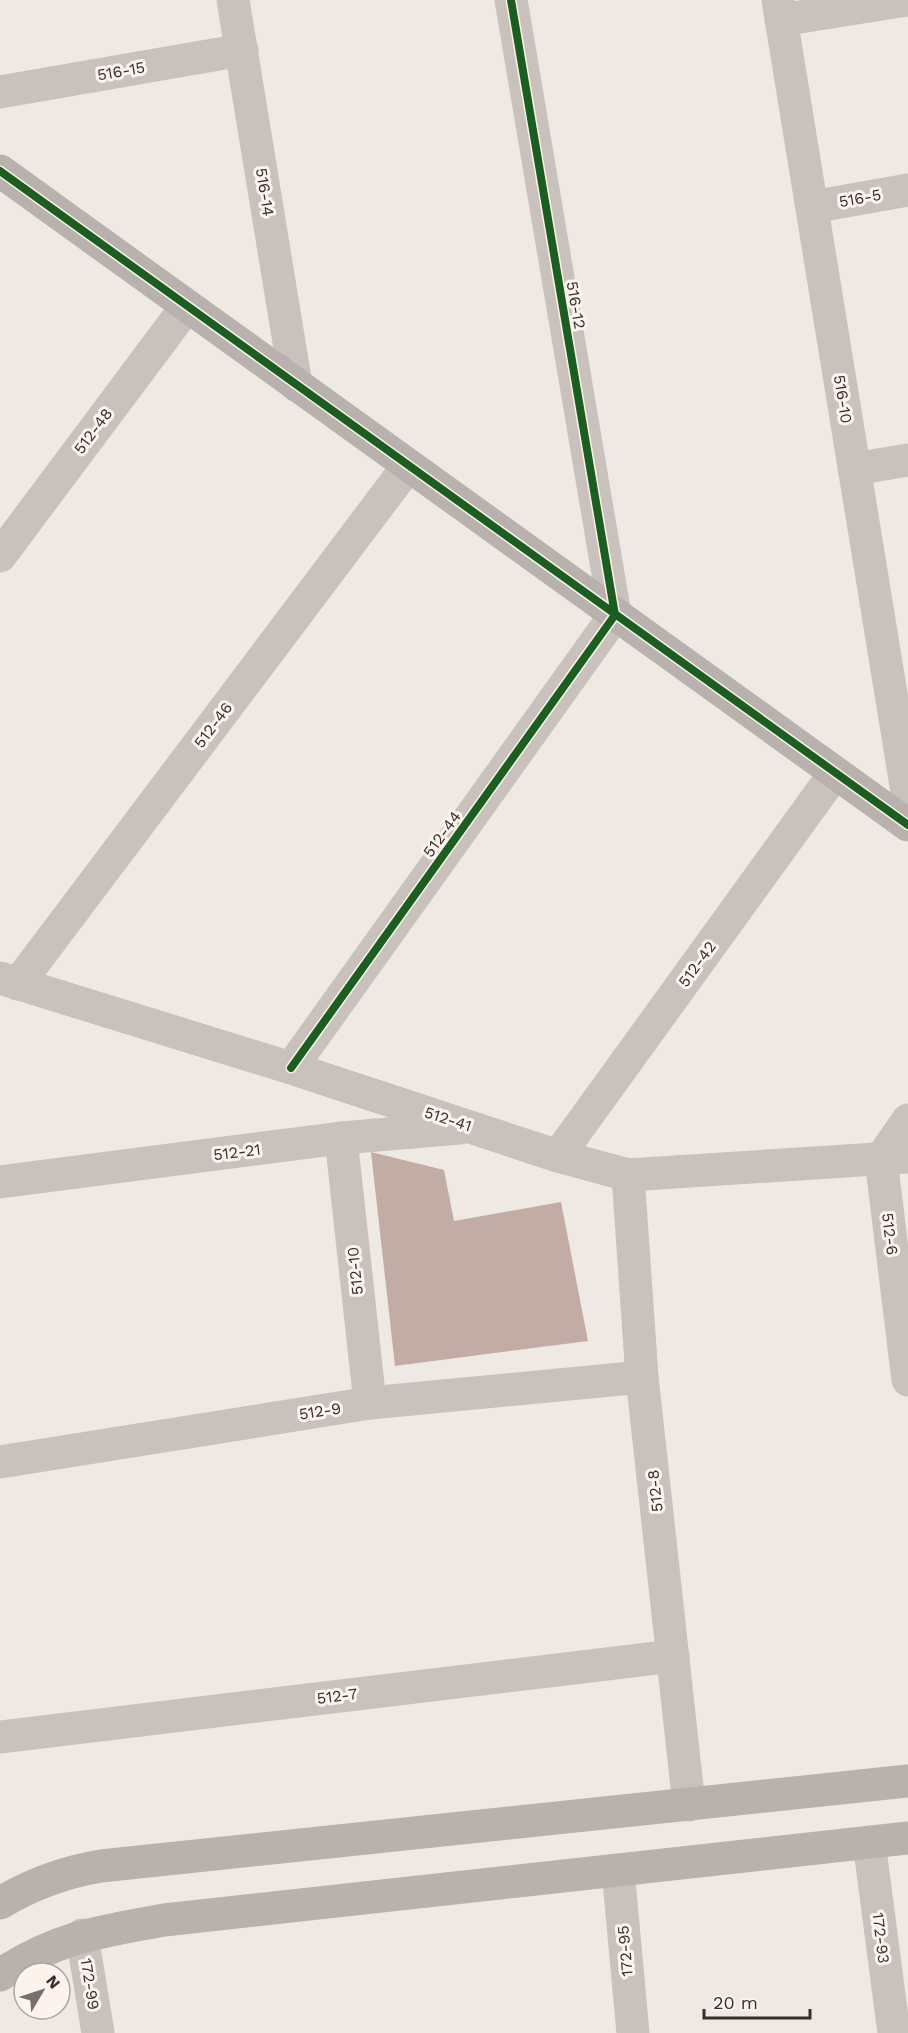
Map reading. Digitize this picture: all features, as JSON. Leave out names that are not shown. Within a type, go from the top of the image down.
[{"type":"main road","points":[[0,171],[908,825]]},
{"type":"main road","points":[[0,1903],[41,1882],[71,1871],[101,1866],[908,1781]]},
{"type":"main road","points":[[0,1975],[23,1960],[82,1935],[164,1920],[908,1838]]},
{"type":"street","name":"516-14","points":[[233,0],[296,384]]},
{"type":"street","name":"516-12","points":[[511,0],[615,615]]},
{"type":"street","points":[[780,10],[906,0]]},
{"type":"street","name":"516-10","points":[[780,10],[854,469],[903,736],[908,798]]},
{"type":"street","name":"516-15","points":[[0,92],[242,50]]},
{"type":"street","name":"516-5","points":[[812,207],[908,190]]},
{"type":"street","name":"512-48","points":[[0,556],[186,306]]},
{"type":"street","points":[[854,469],[908,460]]},
{"type":"street","name":"512-46","points":[[9,981],[408,466]]},
{"type":"street","name":"512-44","points":[[291,1068],[615,615]]},
{"type":"street","name":"512-42","points":[[558,1156],[835,773]]},
{"type":"street","name":"512-41","points":[[9,981],[291,1068],[558,1156],[628,1175],[894,1158]]},
{"type":"street","points":[[894,1158],[908,1120]]},
{"type":"street","name":"512-21","points":[[0,1182],[341,1138],[474,1127]]},
{"type":"street","name":"512-10","points":[[341,1138],[370,1403]]},
{"type":"street","name":"512-6","points":[[894,1158],[908,1380]]},
{"type":"street","name":"512-8","points":[[628,1175],[642,1377],[689,1805]]},
{"type":"street","name":"512-9","points":[[0,1462],[370,1403],[642,1377]]},
{"type":"street","name":"512-7","points":[[0,1737],[673,1656]]},
{"type":"street","name":"172-93","points":[[869,1842],[894,2033]]},
{"type":"street","name":"172-95","points":[[618,1870],[633,2033]]},
{"type":"street","name":"172-99","points":[[82,1935],[98,2033]]},
{"type":"building","points":[[371,1152],[444,1170],[454,1221],[561,1202],[588,1341],[395,1366]]},
{"type":"cycle path","points":[[291,1068],[615,615],[511,0]]},
{"type":"cycle path","points":[[0,171],[908,825]]}]
